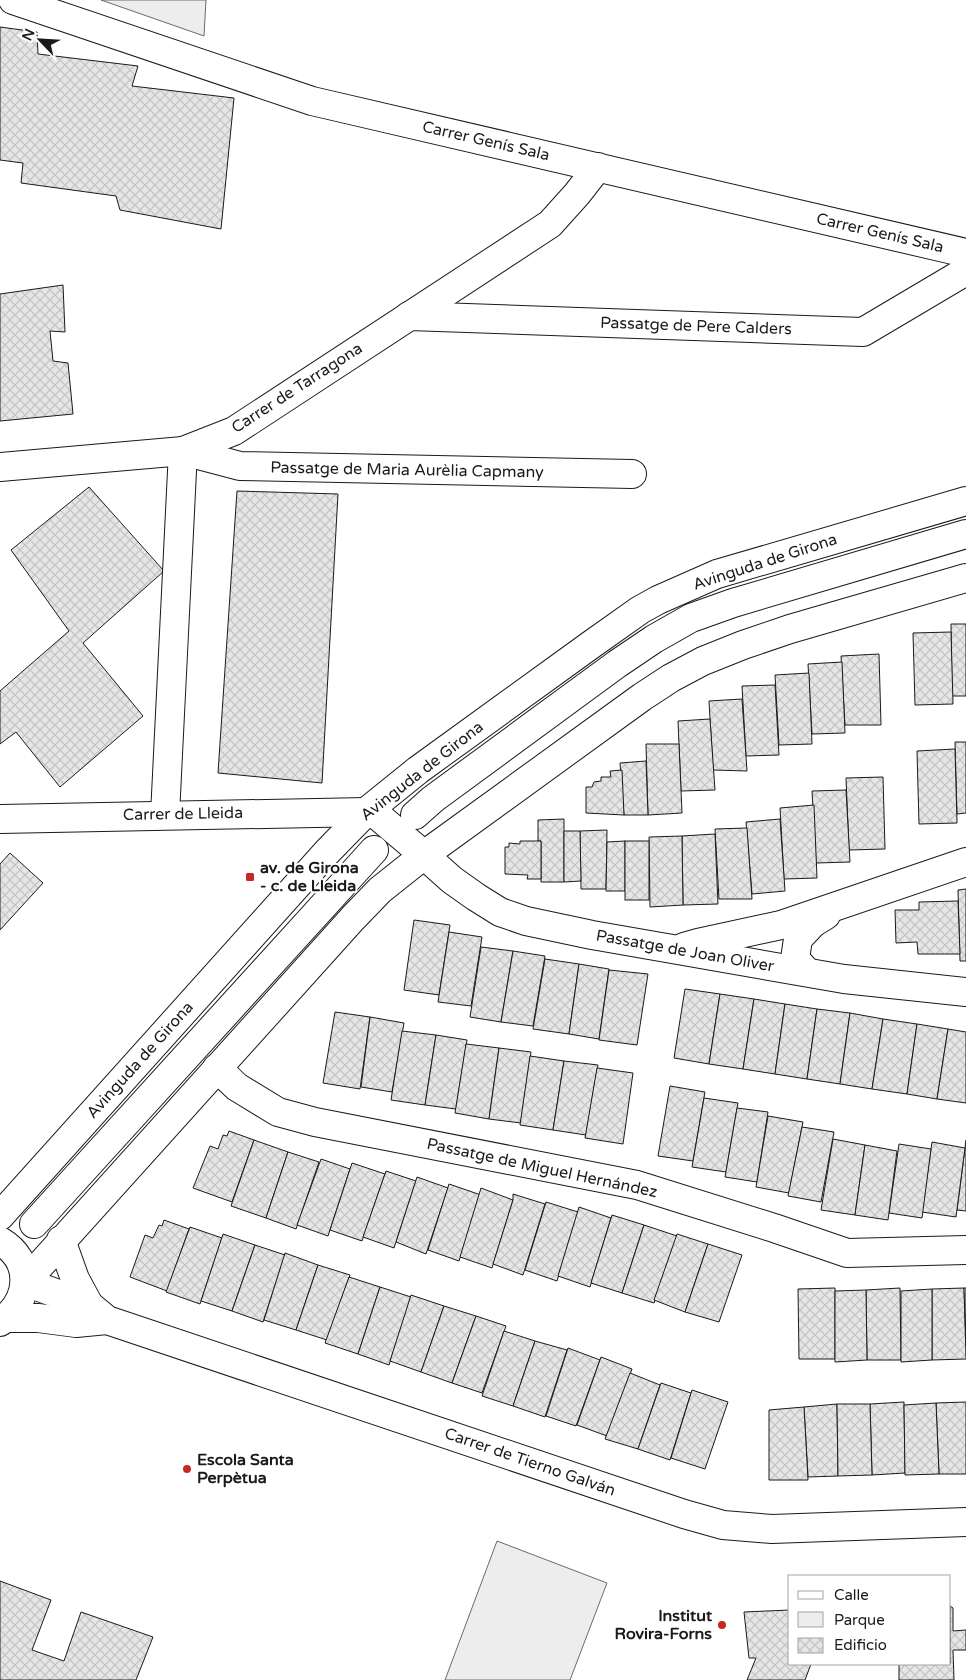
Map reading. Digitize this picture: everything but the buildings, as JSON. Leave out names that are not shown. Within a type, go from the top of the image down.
[{"type":"street","name":"Carrer Genís Sala","points":[[14,0],[312,101],[966,252]]},
{"type":"street","name":"Carrer de Tarragona","points":[[183,451],[234,430],[550,224],[598,167]]},
{"type":"street","name":"Passatge de Pere Calders","points":[[409,316],[863,332],[966,271]]},
{"type":"street","points":[[0,468],[183,451],[165,815]]},
{"type":"street","name":"Passatge de Maria Aurèlia Capmany","points":[[183,451],[240,466],[632,474]]},
{"type":"street","name":"Avinguda de Girona","points":[[0,1216],[286,895],[366,812],[418,770],[640,610],[658,600],[717,574],[966,501]]},
{"type":"street","points":[[415,815],[433,799],[617,664],[654,639],[691,618],[966,534]]},
{"type":"street","points":[[3,1320],[18,1305],[25,1282],[217,1068],[373,897],[424,855],[642,697],[703,661],[790,629],[966,578]]},
{"type":"street","name":"Carrer de Lleida","points":[[0,819],[366,812]]},
{"type":"street","name":"Passatge de Joan Oliver","points":[[366,812],[378,816],[452,880],[500,912],[526,921],[565,930],[860,981],[966,992]]},
{"type":"street","points":[[34,1224],[374,850]]},
{"type":"street","points":[[678,950],[698,942],[781,925],[966,862]]},
{"type":"street","points":[[807,972],[794,959],[798,938],[813,923],[846,903]]},
{"type":"street","name":"Passatge de Miguel Hernández","points":[[217,1068],[238,1087],[278,1112],[315,1122],[638,1185],[847,1253],[966,1250]]},
{"type":"street","points":[[3,1320],[38,1318],[76,1323],[98,1313],[75,1279],[62,1240]]},
{"type":"street","points":[[0,1241],[14,1253],[23,1270],[25,1282]]},
{"type":"street","name":"Carrer de Tierno Galván","points":[[25,1282],[98,1313],[723,1526],[772,1529],[966,1522]]},
{"type":"green space","points":[[101,0],[206,0],[204,36]]},
{"type":"green space","points":[[497,1541],[607,1583],[570,1680],[445,1680]]},
{"type":"place","name":"av. de Girona - c. de Lleida","points":[[250,877]]},
{"type":"place","name":"Escola Santa Perpètua","points":[[187,1469]]},
{"type":"place","name":"Institut Rovira-Forns","points":[[722,1625]]}]
